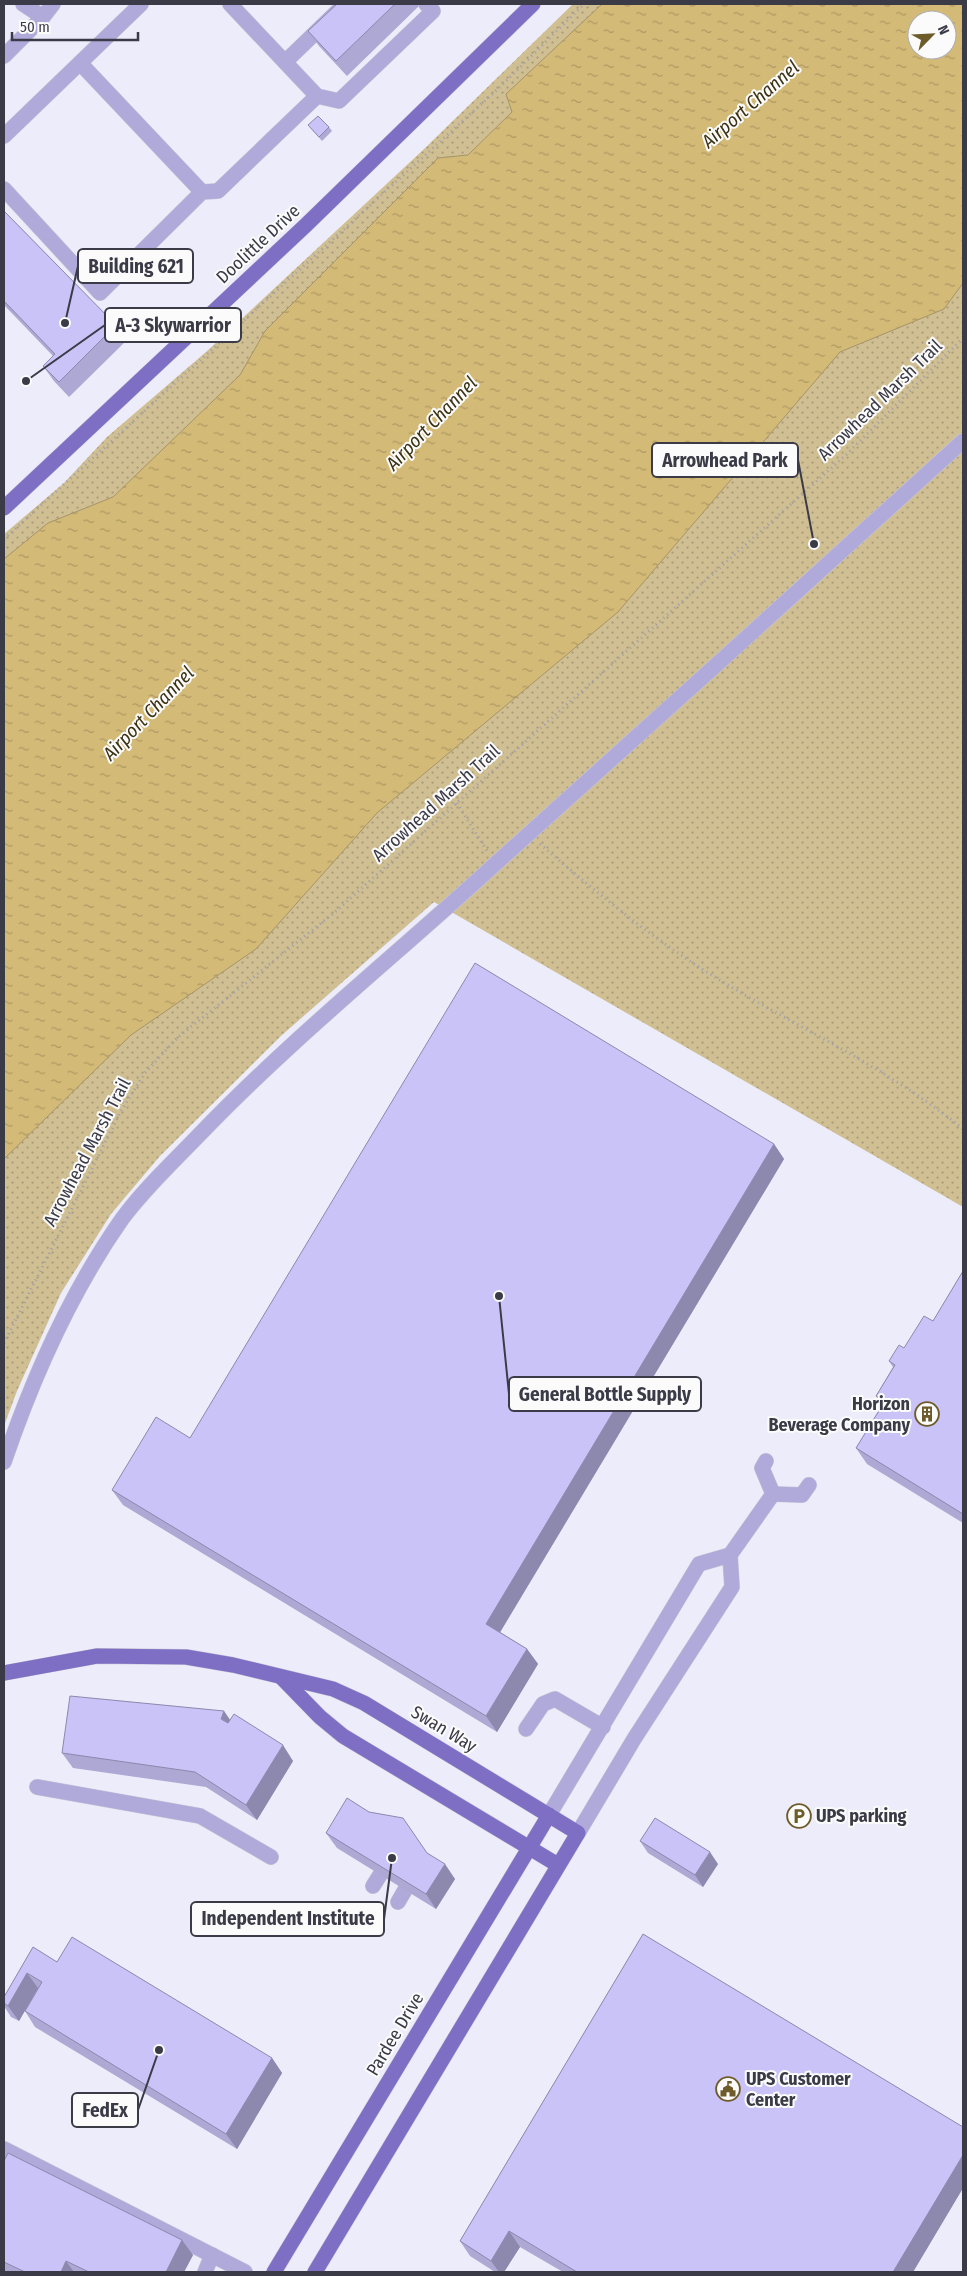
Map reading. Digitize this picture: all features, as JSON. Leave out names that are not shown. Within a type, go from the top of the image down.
[{"type":"main road","name":"Doolittle Drive","points":[[4,508],[306,225],[534,4]]},
{"type":"main road","name":"Swan Way","points":[[4,1673],[98,1656],[186,1657],[233,1665],[333,1689],[364,1703],[578,1833]]},
{"type":"main road","points":[[282,1678],[320,1717],[343,1736],[528,1849],[558,1865]]},
{"type":"main road","name":"Pardee Drive","points":[[274,2272],[549,1815]]},
{"type":"main road","points":[[315,2272],[578,1833]]},
{"type":"lane","points":[[23,4],[43,17]]},
{"type":"lane","points":[[4,56],[43,17],[52,4]]},
{"type":"lane","points":[[4,136],[141,4]]},
{"type":"lane","points":[[230,4],[317,96],[340,101],[373,60],[417,17],[433,11],[426,4]]},
{"type":"lane","points":[[285,62],[336,21],[345,4]]},
{"type":"lane","points":[[80,63],[202,192]]},
{"type":"lane","points":[[4,189],[100,293],[202,192],[218,191],[317,96]]},
{"type":"lane","points":[[4,1462],[30,1390],[61,1325],[90,1268],[124,1216],[233,1100],[279,1056],[496,865],[963,441]]},
{"type":"lane","points":[[766,1462],[762,1468],[773,1494]]},
{"type":"lane","points":[[773,1494],[802,1496],[809,1485]]},
{"type":"lane","points":[[549,1815],[604,1727],[699,1564],[730,1555],[773,1494]]},
{"type":"lane","points":[[578,1833],[634,1739],[732,1587],[730,1555]]},
{"type":"lane","points":[[526,1729],[543,1704],[555,1699],[604,1727]]},
{"type":"lane","points":[[37,1787],[200,1816],[271,1857]]},
{"type":"lane","points":[[4,2149],[245,2272]]},
{"type":"lane","points":[[205,2272],[212,2255]]},
{"type":"path","points":[[4,539],[500,87],[584,4]]},
{"type":"path","name":"Arrowhead Marsh Trail","points":[[4,1343],[122,1110],[146,1073],[177,1038],[335,912],[847,454],[963,338]]},
{"type":"path","points":[[457,803],[496,865]]},
{"type":"path","points":[[528,834],[602,898],[660,942],[717,979],[875,1067],[941,1111],[963,1129]]},
{"type":"shaded area","points":[[573,4],[963,4],[963,1207],[434,902],[282,1035],[160,1156],[111,1214],[61,1293],[17,1391],[4,1426],[4,534],[64,483],[107,437],[206,352],[423,150]]},
{"type":"water","name":"Airport Channel","points":[[602,4],[963,4],[963,283],[944,309],[840,352],[618,612],[377,813],[256,949],[131,1035],[4,1159],[4,559],[48,523],[113,497],[240,375],[265,331],[438,158],[468,155],[512,112],[506,94]]},
{"type":"building","points":[[337,4],[395,4],[336,61],[308,31]]},
{"type":"building","points":[[318,116],[329,127],[319,137],[308,125]]},
{"type":"building","points":[[4,211],[116,325],[59,382],[43,366],[55,354],[4,301]]},
{"type":"building","points":[[475,963],[774,1144],[486,1624],[527,1649],[486,1716],[112,1490],[156,1417],[190,1438]]},
{"type":"building","name":"Horizon Beverage Company","points":[[963,1271],[963,1514],[856,1448],[885,1401],[876,1396],[895,1365],[889,1361],[899,1345],[904,1348],[924,1316],[933,1321]]},
{"type":"building","points":[[70,1696],[224,1711],[221,1719],[228,1723],[234,1714],[283,1745],[246,1805],[195,1772],[62,1753]]},
{"type":"building","points":[[347,1798],[369,1812],[403,1818],[427,1853],[445,1864],[426,1894],[326,1833]]},
{"type":"building","points":[[655,1818],[710,1852],[695,1875],[640,1841]]},
{"type":"building","name":"UPS Customer Center","points":[[643,1934],[963,2127],[963,2155],[893,2272],[577,2272],[509,2231],[491,2261],[460,2241]]},
{"type":"building","points":[[72,1937],[272,2058],[226,2134],[25,2011],[42,1982],[27,1973],[8,2006],[4,2003],[4,1997],[33,1947],[57,1962]]},
{"type":"building","points":[[8,2153],[182,2240],[166,2272],[89,2272],[66,2261],[61,2272],[25,2272],[4,2262],[4,2161]]},
{"type":"place","name":"Building 621","points":[[65,323]]},
{"type":"place","name":"A-3 Skywarrior","points":[[26,381]]},
{"type":"place","name":"Arrowhead Park","points":[[814,544]]},
{"type":"place","name":"General Bottle Supply","points":[[499,1296]]},
{"type":"place","name":"Horizon Beverage Company","points":[[927,1414]]},
{"type":"place","name":"UPS parking","points":[[799,1816]]},
{"type":"place","name":"Independent Institute","points":[[392,1858]]},
{"type":"place","name":"FedEx","points":[[159,2050]]},
{"type":"place","name":"UPS Customer Center","points":[[728,2089]]}]
